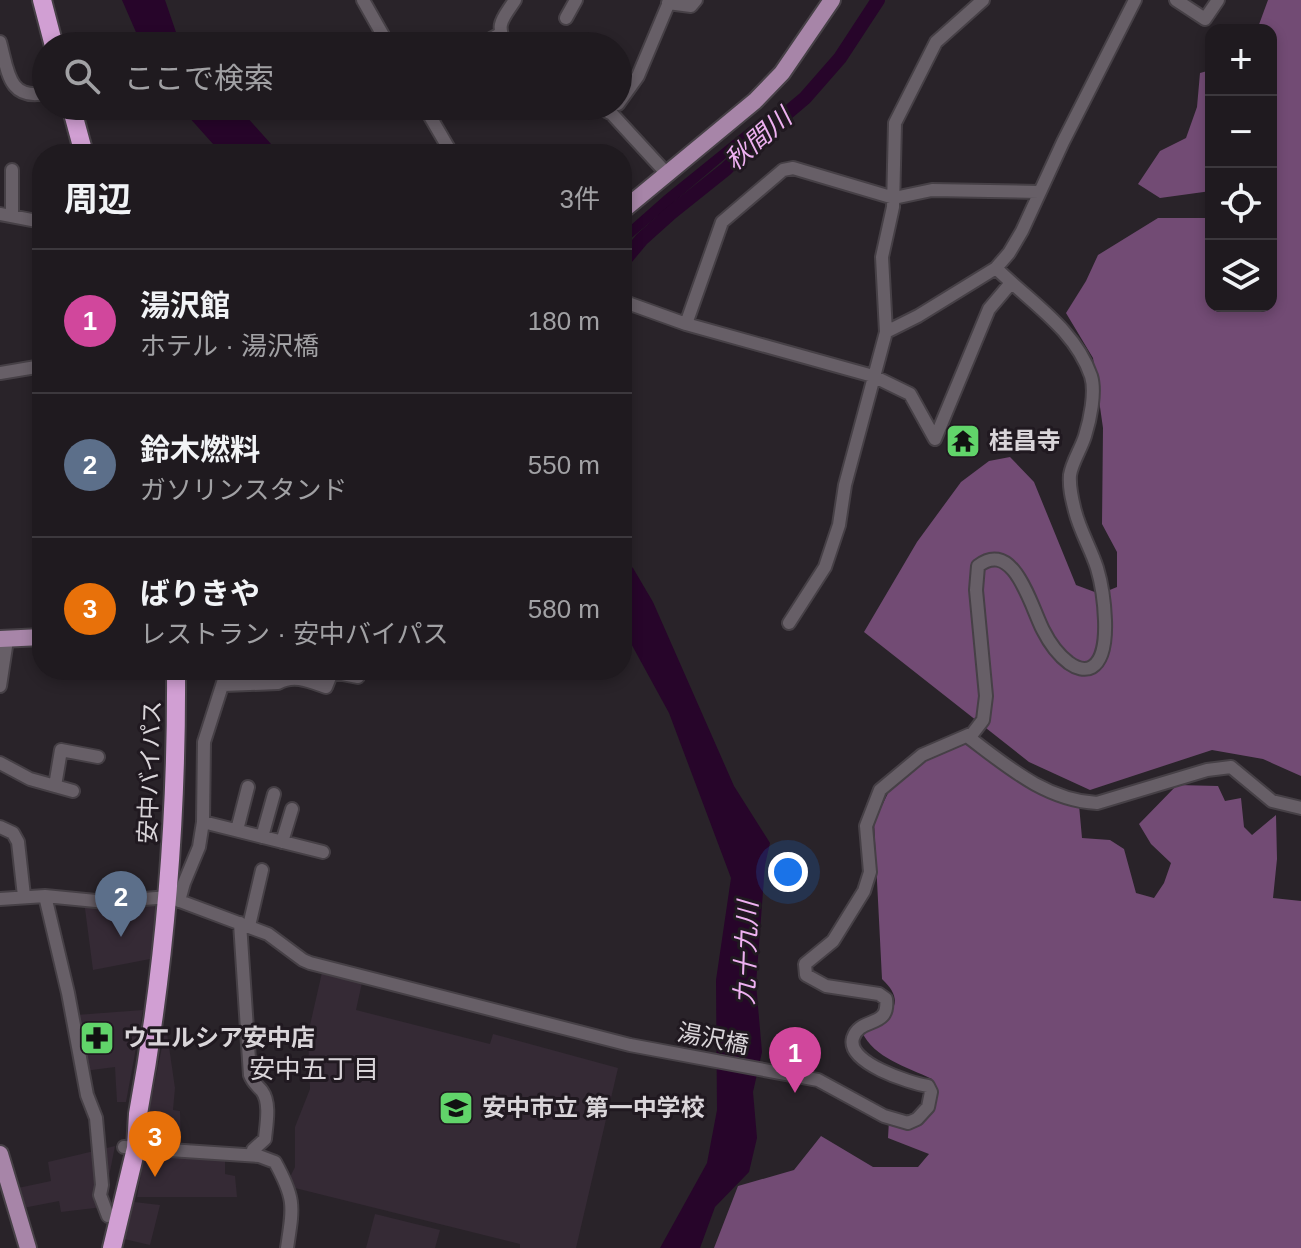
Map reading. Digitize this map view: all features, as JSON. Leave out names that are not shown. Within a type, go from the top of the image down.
[{"type":"highway","points":[[42,0],[50,32]]},
{"type":"highway","points":[[75,120],[81,144]]},
{"type":"highway","name":"安中バイパス","points":[[112,1248],[174,899],[176,680]]},
{"type":"highway","name":"安中バイパス","points":[[99,1248],[130,1147]]},
{"type":"main road","points":[[632,203],[755,101],[782,73],[832,0]]},
{"type":"main road","points":[[3,639],[32,638]]},
{"type":"main road","points":[[0,1154],[28,1248]]},
{"type":"street","points":[[363,0],[381,32]]},
{"type":"street","points":[[501,32],[500,25],[515,0]]},
{"type":"street","points":[[566,18],[576,0]]},
{"type":"street","points":[[632,85],[669,1],[691,6],[696,0]]},
{"type":"street","points":[[789,623],[825,567],[839,525],[845,485],[886,332],[882,257],[894,198],[895,123],[936,42],[983,0]]},
{"type":"street","points":[[886,332],[996,268],[1022,231],[1135,0]]},
{"type":"street","points":[[1176,0],[1205,19],[1218,0]]},
{"type":"street","points":[[0,42],[13,85],[19,92],[32,94]]},
{"type":"street","points":[[432,120],[446,144]]},
{"type":"street","points":[[625,120],[668,175]]},
{"type":"street","points":[[686,324],[722,222],[783,170],[793,168],[894,198],[932,190],[1039,192]]},
{"type":"street","points":[[12,170],[6,215],[32,220]]},
{"type":"street","points":[[996,268],[1048,314],[1079,348],[1093,380],[1086,434],[1070,471],[1069,487],[1077,520],[1097,570],[1104,619],[1104,646],[1100,659],[1093,666],[1080,668],[1066,660],[1054,650],[1015,570],[997,559],[987,559],[978,566],[976,578],[986,708],[978,728],[967,736],[1025,780],[1080,802],[1097,803],[1207,770],[1231,767],[1272,801],[1301,808]]},
{"type":"street","points":[[632,305],[686,324],[873,376],[910,394],[935,439],[989,309],[1011,283]]},
{"type":"street","points":[[0,373],[32,368]]},
{"type":"street","points":[[0,686],[3,639]]},
{"type":"street","points":[[0,899],[45,896],[106,902],[174,899],[199,847],[203,822],[204,742],[225,680]]},
{"type":"street","points":[[224,685],[278,683],[282,680]]},
{"type":"street","points":[[307,680],[326,687],[329,680]]},
{"type":"street","name":"湯沢橋","points":[[174,899],[268,934],[310,963],[632,1046],[818,1080],[884,1116],[908,1123],[917,1119],[928,1107],[931,1092],[928,1086],[907,1081],[868,1064],[855,1051],[854,1036],[868,1023],[882,1018],[887,1011],[886,999],[879,994],[816,982],[806,975],[805,964],[833,941],[864,891],[870,872],[866,826],[880,790],[922,755],[967,736]]},
{"type":"street","points":[[55,786],[61,750],[98,757]]},
{"type":"street","points":[[0,763],[30,779],[73,791]]},
{"type":"street","points":[[237,830],[248,787]]},
{"type":"street","points":[[262,837],[274,794]]},
{"type":"street","points":[[282,842],[292,809]]},
{"type":"street","points":[[203,822],[323,852]]},
{"type":"street","points":[[0,827],[13,833],[18,842],[24,896]]},
{"type":"street","points":[[252,1155],[265,1139],[267,1104],[263,1092],[250,1075],[244,925],[262,870]]},
{"type":"street","points":[[45,896],[68,993],[87,1095],[96,1118],[102,1185],[100,1195],[108,1216]]},
{"type":"street","points":[[130,1147],[252,1155],[275,1162],[292,1198],[293,1215],[287,1248]]},
{"type":"shaded area","points":[[1268,0],[1301,0],[1301,776],[1263,759],[1212,750],[1090,790],[1029,762],[864,632],[917,542],[961,482],[989,461],[1010,457],[1034,482],[1076,585],[1100,594],[1117,587],[1117,552],[1102,524],[1103,428],[1093,358],[1066,313],[1098,255],[1158,218],[1205,218],[1205,312],[1277,312],[1277,24],[1259,24]]},
{"type":"shaded area","points":[[1205,72],[1205,192],[1160,198],[1138,184],[1160,151],[1186,138],[1197,107],[1200,73]]},
{"type":"shaded area","points":[[962,740],[975,743],[1079,805],[1082,838],[1110,840],[1124,849],[1136,893],[1154,898],[1164,883],[1171,863],[1151,844],[1139,824],[1177,785],[1218,786],[1225,801],[1241,798],[1244,827],[1252,835],[1276,815],[1277,859],[1273,898],[1301,901],[1301,1248],[714,1248],[738,1186],[794,1170],[821,1136],[873,1167],[918,1167],[929,1154],[888,1138],[889,1120],[916,1124],[931,1110],[935,1093],[932,1079],[874,1049],[862,1032],[886,1017],[894,1004],[890,988],[882,979],[874,822],[889,791],[910,767]]},
{"type":"shaded area","points":[[84,901],[154,901],[156,916],[150,959],[93,970]]},
{"type":"shaded area","name":"安中市立 第一中学校","points":[[323,968],[363,978],[356,1010],[490,1044],[493,1034],[618,1068],[576,1248],[520,1248],[520,1244],[295,1188],[290,1177],[295,1167],[295,1127],[310,1089],[308,1034]]},
{"type":"shaded area","points":[[143,1010],[126,1102],[117,1102],[115,1067],[84,1071],[76,1015]]},
{"type":"shaded area","points":[[166,1026],[175,1088],[173,1110],[180,1111],[181,1144],[146,1142],[144,1138]]},
{"type":"shaded area","points":[[115,1146],[103,1207],[61,1212],[59,1201],[23,1208],[18,1188],[51,1181],[48,1162]]},
{"type":"shaded area","points":[[145,1151],[225,1156],[225,1174],[235,1176],[237,1197],[137,1197]]},
{"type":"shaded area","points":[[134,1202],[160,1205],[150,1245],[124,1239]]},
{"type":"shaded area","points":[[375,1214],[440,1230],[435,1248],[366,1248]]},
{"type":"water","points":[[122,0],[165,0],[176,32],[136,32]]},
{"type":"water","points":[[759,119],[765,125],[632,238],[632,224]]},
{"type":"water","points":[[192,120],[250,120],[271,144],[213,144]]},
{"type":"water","name":"九十九川","points":[[632,567],[653,602],[734,786],[770,843],[765,865],[756,984],[762,1052],[753,1092],[757,1138],[749,1172],[715,1207],[700,1248],[660,1248],[707,1163],[717,1110],[716,980],[731,878],[669,713],[632,645]]},
{"type":"waterway","name":"秋間川","points":[[632,251],[671,213],[726,169],[805,98],[840,58],[878,0]]},
{"type":"place","name":"桂昌寺","points":[[963,441]]},
{"type":"place","name":"鈴木燃料","points":[[121,937]]},
{"type":"place","name":"ウエルシア安中店","points":[[97,1038]]},
{"type":"place","name":"湯沢館","points":[[795,1093]]},
{"type":"place","name":"安中市立 第一中学校","points":[[456,1108]]},
{"type":"place","name":"ばりきや","points":[[155,1177]]},
{"type":"district","name":"安中五丁目","points":[[314,1069]]}]
